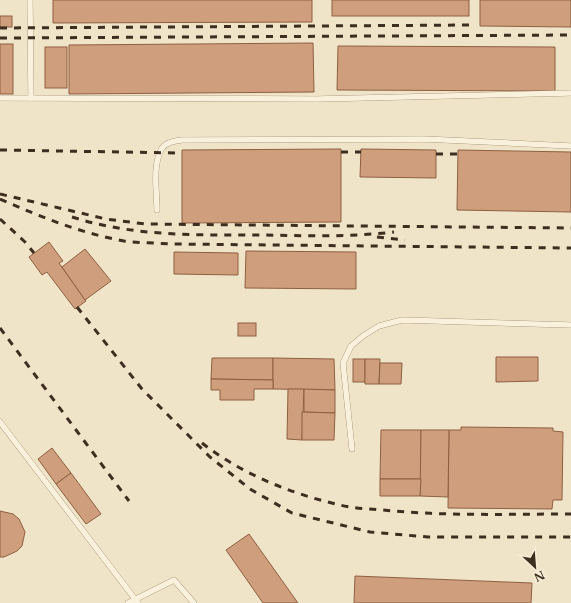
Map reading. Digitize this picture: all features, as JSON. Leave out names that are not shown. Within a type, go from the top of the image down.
[{"type":"lane","points":[[30,0],[31,98]]},
{"type":"lane","points":[[0,98],[316,99],[571,94]]},
{"type":"lane","points":[[156,210],[157,162],[163,148],[170,142],[182,140],[424,140],[571,146]]},
{"type":"lane","points":[[352,449],[343,363],[351,346],[379,326],[402,320],[571,325]]},
{"type":"lane","points":[[0,422],[137,601]]},
{"type":"lane","points":[[128,603],[137,601],[174,580],[194,603]]},
{"type":"building","points":[[53,0],[312,0],[312,22],[53,23]]},
{"type":"building","points":[[332,0],[469,0],[469,16],[332,16]]},
{"type":"building","points":[[480,0],[571,0],[571,27],[480,26]]},
{"type":"building","points":[[0,16],[12,16],[12,27],[0,27]]},
{"type":"building","points":[[313,43],[314,92],[69,94],[69,45]]},
{"type":"building","points":[[0,44],[13,44],[13,94],[0,94]]},
{"type":"building","points":[[338,46],[555,47],[555,91],[337,90]]},
{"type":"building","points":[[45,47],[67,47],[67,88],[45,88]]},
{"type":"building","points":[[341,149],[341,222],[182,223],[182,150]]},
{"type":"building","points":[[361,149],[436,150],[436,178],[360,177]]},
{"type":"building","points":[[458,150],[571,152],[571,212],[457,210]]},
{"type":"building","points":[[49,242],[63,261],[59,263],[86,301],[75,309],[47,272],[42,275],[29,257]]},
{"type":"building","points":[[85,249],[111,281],[85,300],[62,267]]},
{"type":"building","points":[[246,251],[356,252],[356,289],[245,288]]},
{"type":"building","points":[[174,252],[238,253],[238,275],[174,274]]},
{"type":"building","points":[[238,323],[256,323],[256,336],[238,336]]},
{"type":"building","points":[[496,357],[538,357],[538,381],[496,382]]},
{"type":"building","points":[[212,358],[273,358],[273,380],[211,379]]},
{"type":"building","points":[[273,358],[334,359],[335,390],[273,389]]},
{"type":"building","points":[[353,359],[365,359],[365,382],[353,382]]},
{"type":"building","points":[[365,359],[380,359],[379,384],[365,384]]},
{"type":"building","points":[[380,363],[402,363],[401,384],[379,384]]},
{"type":"building","points":[[211,379],[273,380],[273,389],[254,389],[254,400],[220,400],[220,390],[211,390]]},
{"type":"building","points":[[288,389],[304,389],[302,440],[287,439]]},
{"type":"building","points":[[304,389],[335,390],[335,413],[304,412]]},
{"type":"building","points":[[302,412],[335,413],[334,440],[302,440]]},
{"type":"building","points":[[461,427],[553,428],[553,431],[563,432],[562,500],[553,500],[552,509],[448,508],[449,430],[461,430]]},
{"type":"building","points":[[381,430],[421,430],[421,479],[380,479]]},
{"type":"building","points":[[421,430],[449,430],[448,497],[420,496]]},
{"type":"building","points":[[52,448],[71,473],[56,484],[38,459]]},
{"type":"building","points":[[71,473],[101,514],[86,524],[56,484]]},
{"type":"building","points":[[380,479],[421,479],[420,496],[380,496]]},
{"type":"building","points":[[0,511],[13,514],[19,519],[25,532],[22,546],[17,551],[4,557],[0,557]]},
{"type":"building","points":[[249,534],[298,603],[263,603],[226,550]]},
{"type":"building","points":[[355,576],[532,583],[531,603],[354,603]]},
{"type":"railway","points":[[0,28],[474,25]]},
{"type":"railway","points":[[0,38],[571,35]]},
{"type":"railway","points":[[0,150],[182,153]]},
{"type":"railway","points":[[341,152],[361,152]]},
{"type":"railway","points":[[436,154],[458,154]]},
{"type":"railway","points":[[0,194],[106,219],[145,224],[571,228]]},
{"type":"railway","points":[[0,199],[76,229],[108,238],[130,242],[173,244],[571,248]]},
{"type":"railway","points":[[72,217],[96,224],[167,234],[329,236],[394,232]]},
{"type":"railway","points":[[0,219],[25,242],[34,253]]},
{"type":"railway","points":[[377,237],[405,240]]},
{"type":"railway","points":[[77,307],[142,389],[210,457],[250,489],[292,513],[370,532],[428,537],[571,537]]},
{"type":"railway","points":[[0,328],[129,501]]},
{"type":"railway","points":[[202,443],[232,464],[266,481],[301,494],[343,506],[364,509],[437,514],[571,514]]}]
